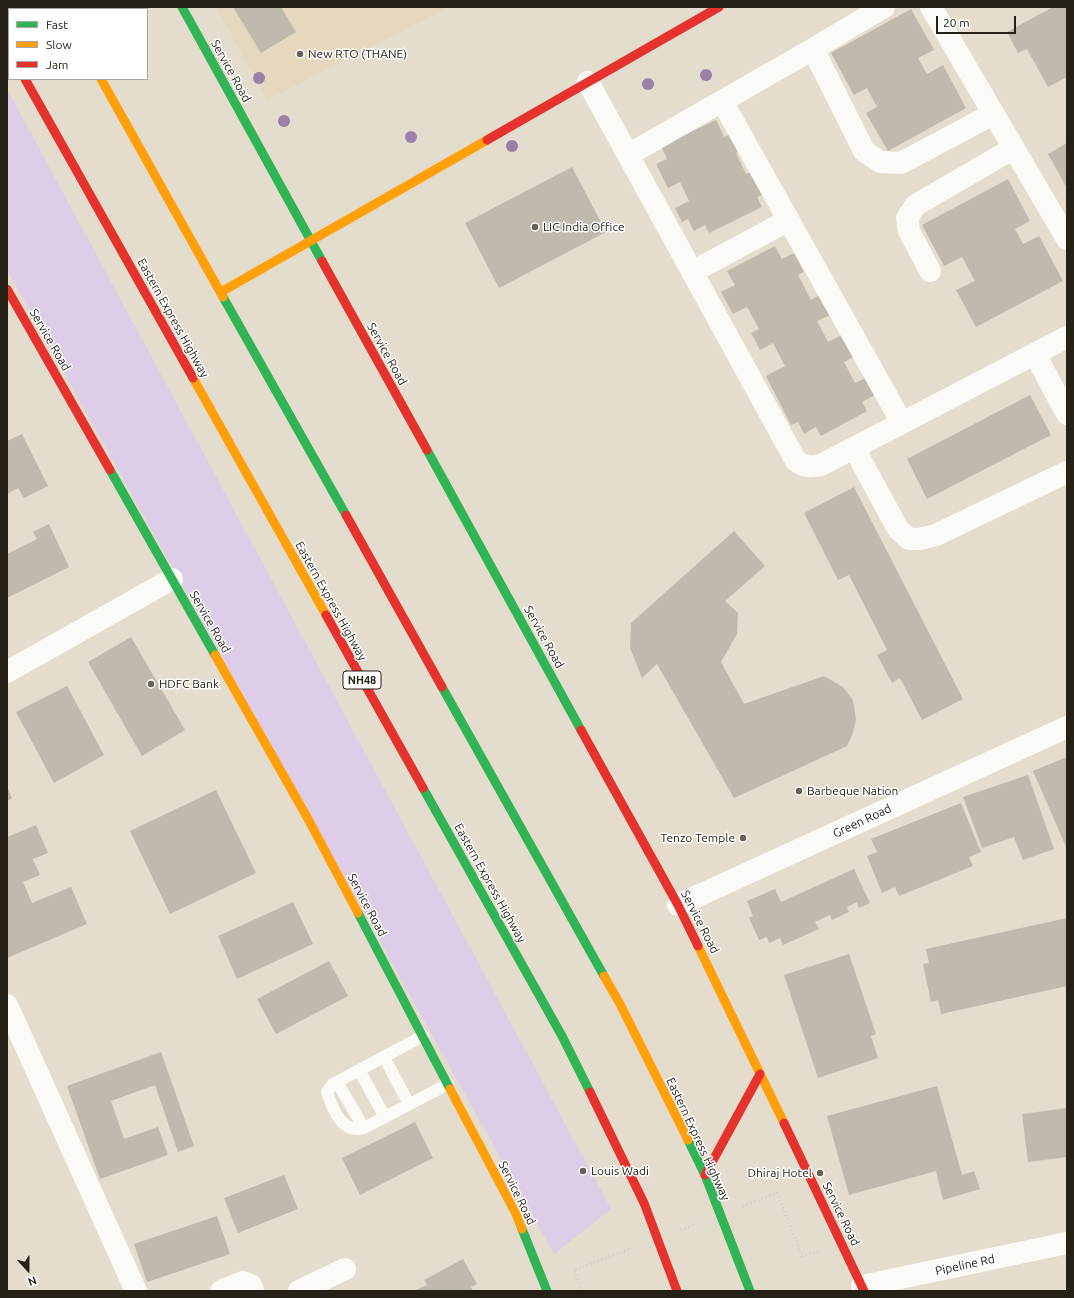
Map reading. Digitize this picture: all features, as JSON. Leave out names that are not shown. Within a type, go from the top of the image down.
[{"type":"main road","name":"Service Road","points":[[182,7],[678,905],[863,1288]]},
{"type":"main road","points":[[221,292],[715,8]]},
{"type":"main road","name":"Eastern Express Highway","points":[[26,80],[562,1036],[644,1203],[677,1291]]},
{"type":"main road","name":"Eastern Express Highway","points":[[102,80],[620,1004],[705,1176],[750,1291]]},
{"type":"main road","name":"Service Road","points":[[7,289],[307,817],[516,1214],[547,1291]]},
{"type":"main road","points":[[705,1176],[760,1074]]},
{"type":"street","points":[[628,155],[884,7]]},
{"type":"street","points":[[931,7],[1067,239]]},
{"type":"street","points":[[813,49],[864,152],[880,162],[902,163],[994,114]]},
{"type":"street","points":[[588,82],[796,461],[802,465],[810,467],[821,465],[1067,337]]},
{"type":"street","points":[[722,101],[902,423]]},
{"type":"street","points":[[930,271],[909,231],[907,218],[916,205],[1014,148]]},
{"type":"street","points":[[692,272],[789,220]]},
{"type":"street","points":[[1035,354],[1067,414]]},
{"type":"street","points":[[854,448],[898,529],[909,540],[936,535],[1067,472]]},
{"type":"street","points":[[7,672],[172,579]]},
{"type":"street","name":"Green Road","points":[[678,905],[1067,727]]},
{"type":"street","points":[[7,1005],[136,1291]]},
{"type":"street","name":"Pipeline Rd","points":[[863,1288],[1067,1243]]},
{"type":"street","points":[[299,1291],[345,1269]]},
{"type":"street","points":[[221,1291],[243,1282],[251,1285],[253,1291]]},
{"type":"lane","points":[[423,1036],[333,1084],[327,1092],[340,1121],[348,1128],[356,1130],[364,1128],[448,1084]]},
{"type":"lane","points":[[384,1057],[409,1104]]},
{"type":"lane","points":[[359,1070],[385,1117]]},
{"type":"lane","points":[[337,1082],[364,1128]]},
{"type":"path","points":[[777,1193],[802,1256]]},
{"type":"path","points":[[574,1270],[582,1291]]},
{"type":"shaded area","name":"New RTO (THANE)","points":[[216,7],[449,7],[267,100]]},
{"type":"shaded area","points":[[7,89],[611,1209],[554,1254],[7,270]]},
{"type":"building","points":[[233,7],[281,7],[296,32],[261,53]]},
{"type":"building","points":[[1053,7],[1067,7],[1067,77],[1048,87],[1027,49],[1018,53],[1007,32]]},
{"type":"building","points":[[911,9],[934,50],[918,58],[927,74],[943,65],[966,108],[888,151],[866,113],[877,107],[867,88],[854,95],[831,53]]},
{"type":"building","points":[[716,120],[724,137],[735,132],[743,149],[736,153],[746,174],[756,170],[767,193],[757,197],[762,207],[709,233],[705,225],[694,231],[688,219],[682,222],[675,208],[689,201],[680,182],[668,188],[656,164],[667,159],[661,146]]},
{"type":"building","points":[[1067,143],[1067,188],[1048,154]]},
{"type":"building","name":"LIC India Office","points":[[572,167],[606,232],[499,288],[465,223]]},
{"type":"building","points":[[1008,179],[1030,221],[1015,229],[1023,244],[1039,236],[1063,281],[976,327],[956,290],[975,281],[962,257],[944,266],[922,225]]},
{"type":"building","points":[[775,246],[782,259],[794,253],[804,272],[798,275],[811,300],[820,295],[830,315],[817,321],[828,342],[842,335],[853,357],[844,362],[855,383],[866,378],[875,395],[862,402],[867,411],[821,436],[816,427],[804,434],[798,422],[791,425],[766,376],[785,366],[773,343],[760,350],[751,333],[759,329],[747,307],[733,314],[721,292],[735,285],[727,271]]},
{"type":"building","points":[[1030,395],[1051,435],[927,499],[907,459]]},
{"type":"building","points":[[22,434],[48,486],[24,498],[18,488],[7,494],[7,441]]},
{"type":"building","points":[[854,487],[963,699],[922,720],[900,678],[892,683],[877,655],[887,650],[849,575],[838,580],[804,513]]},
{"type":"building","points":[[49,524],[69,567],[7,598],[7,554],[37,539],[33,532]]},
{"type":"building","points":[[734,531],[765,566],[725,601],[738,613],[737,634],[721,662],[744,704],[824,676],[843,687],[853,700],[856,719],[853,733],[847,746],[734,798],[657,664],[642,678],[630,648],[631,623]]},
{"type":"building","points":[[131,637],[185,730],[142,756],[88,662]]},
{"type":"building","points":[[67,686],[104,755],[54,783],[16,712]]},
{"type":"building","points":[[1067,757],[1067,849],[1033,771]]},
{"type":"building","points":[[1028,775],[1054,849],[1023,860],[1014,837],[982,848],[963,797]]},
{"type":"building","points":[[7,787],[12,798],[7,801]]},
{"type":"building","points":[[216,790],[256,873],[170,914],[130,831]]},
{"type":"building","points":[[961,803],[981,852],[969,857],[973,866],[899,896],[895,887],[882,893],[867,856],[877,852],[871,839]]},
{"type":"building","points":[[36,825],[48,853],[33,859],[40,875],[23,882],[32,903],[71,887],[87,924],[7,958],[7,837]]},
{"type":"building","points":[[854,869],[870,903],[859,908],[857,902],[847,907],[849,912],[832,920],[830,915],[815,922],[819,929],[783,945],[780,938],[769,943],[767,937],[759,940],[749,918],[753,916],[747,901],[775,889],[781,902]]},
{"type":"building","points":[[293,902],[313,944],[237,979],[218,936]]},
{"type":"building","points":[[1067,918],[1067,986],[941,1014],[938,1000],[931,1002],[923,964],[929,963],[926,949]]},
{"type":"building","points":[[849,954],[876,1034],[871,1036],[878,1058],[818,1078],[784,975]]},
{"type":"building","points":[[329,961],[348,996],[276,1034],[257,999]]},
{"type":"building","points":[[161,1052],[194,1146],[178,1152],[155,1085],[111,1101],[124,1139],[158,1127],[168,1155],[100,1179],[67,1086]]},
{"type":"building","points":[[937,1086],[962,1175],[974,1171],[980,1189],[943,1200],[936,1171],[849,1195],[827,1116]]},
{"type":"building","points":[[1067,1108],[1067,1157],[1028,1162],[1022,1114]]},
{"type":"building","points":[[415,1122],[433,1158],[360,1195],[342,1158]]},
{"type":"building","points":[[284,1175],[298,1209],[238,1233],[224,1198]]},
{"type":"building","points":[[217,1216],[230,1254],[147,1282],[134,1244]]},
{"type":"building","points":[[463,1259],[477,1284],[471,1287],[473,1291],[414,1291],[427,1285],[424,1280]]},
{"type":"traffic: fast","points":[[182,7],[322,261]]},
{"type":"traffic: fast","points":[[223,297],[346,515]]},
{"type":"traffic: fast","points":[[427,450],[581,730]]},
{"type":"traffic: fast","points":[[110,470],[215,655]]},
{"type":"traffic: fast","points":[[442,687],[604,976]]},
{"type":"traffic: fast","points":[[423,788],[562,1036],[590,1092]]},
{"type":"traffic: fast","points":[[358,913],[450,1089]]},
{"type":"traffic: fast","points":[[688,1140],[705,1175],[750,1291]]},
{"type":"traffic: fast","points":[[522,1229],[547,1291]]},
{"type":"traffic: slow","points":[[102,80],[223,297]]},
{"type":"traffic: slow","points":[[221,292],[487,140]]},
{"type":"traffic: slow","points":[[193,378],[326,615]]},
{"type":"traffic: slow","points":[[215,655],[307,817],[358,913]]},
{"type":"traffic: slow","points":[[698,946],[784,1123]]},
{"type":"traffic: slow","points":[[604,976],[620,1004],[688,1140]]},
{"type":"traffic: slow","points":[[450,1089],[516,1214],[522,1229]]},
{"type":"traffic: jam","points":[[487,140],[719,7]]},
{"type":"traffic: jam","points":[[26,80],[193,378]]},
{"type":"traffic: jam","points":[[322,261],[427,450]]},
{"type":"traffic: jam","points":[[7,289],[110,470]]},
{"type":"traffic: jam","points":[[346,515],[442,687]]},
{"type":"traffic: jam","points":[[326,615],[423,788]]},
{"type":"traffic: jam","points":[[581,730],[678,905],[698,946]]},
{"type":"traffic: jam","points":[[705,1175],[760,1074]]},
{"type":"traffic: jam","points":[[590,1092],[644,1203],[677,1291]]},
{"type":"traffic: jam","points":[[784,1123],[864,1291]]},
{"type":"place","name":"New RTO (THANE)","points":[[300,54]]},
{"type":"place","name":"LIC India Office","points":[[535,227]]},
{"type":"place","name":"HDFC Bank","points":[[151,684]]},
{"type":"place","name":"Barbeque Nation","points":[[799,791]]},
{"type":"place","name":"Tenzo Temple","points":[[743,838]]},
{"type":"place","name":"Louis Wadi","points":[[583,1171]]},
{"type":"place","name":"Dhiraj Hotel","points":[[820,1173]]}]
